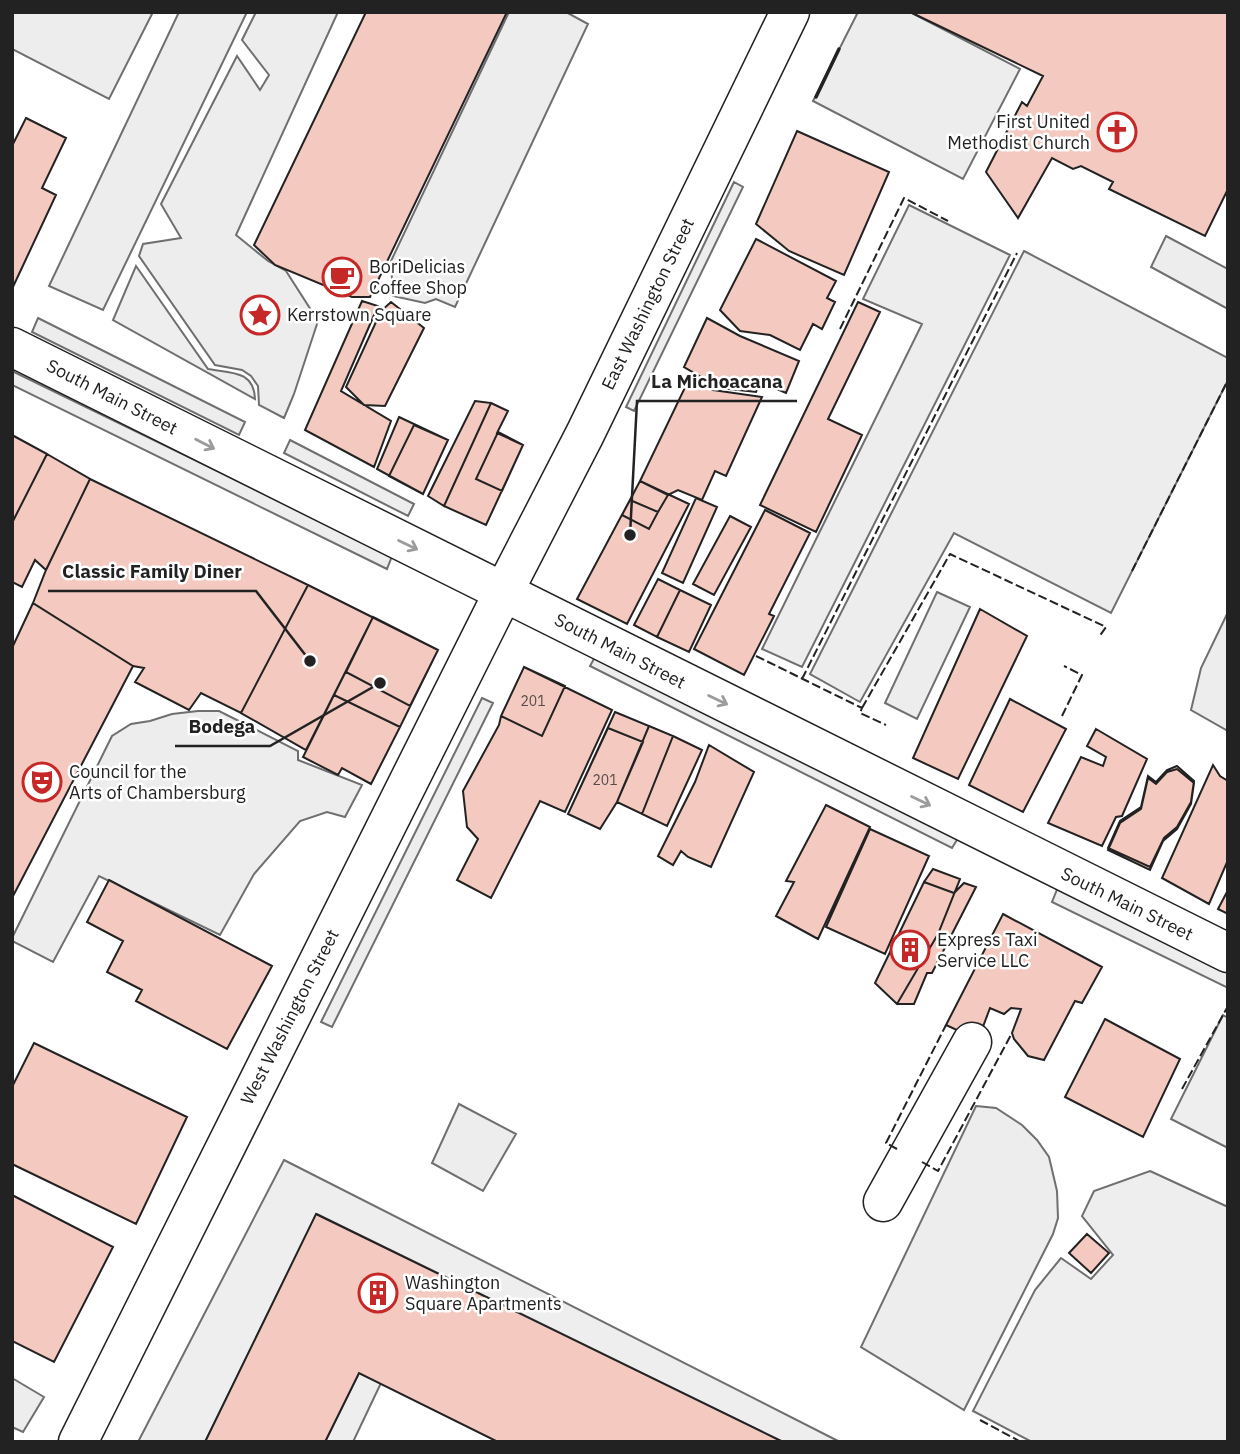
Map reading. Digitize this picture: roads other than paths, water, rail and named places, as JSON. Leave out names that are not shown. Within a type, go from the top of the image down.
[{"type":"street","name":"East Washington Street","points":[[503,593],[585,434],[790,12]]},
{"type":"street","name":"South Main Street","points":[[12,347],[1228,953]]},
{"type":"street","name":"West Washington Street","points":[[78,1442],[503,593]]},
{"type":"street","points":[[883,1202],[972,1042]]},
{"type":"place","name":"First United Methodist Church","points":[[1117,132]]},
{"type":"place","name":"BoriDelicias Coffee Shop","points":[[342,277]]},
{"type":"place","name":"Kerrstown Square","points":[[260,315]]},
{"type":"place","name":"La Michoacana","points":[[630,535]]},
{"type":"place","name":"Classic Family Diner","points":[[310,661]]},
{"type":"place","name":"Bodega","points":[[380,683]]},
{"type":"place","name":"Council for the Arts of Chambersburg","points":[[42,782]]},
{"type":"place","name":"Express Taxi Service LLC","points":[[910,950]]},
{"type":"place","name":"Washington Square Apartments","points":[[378,1293]]}]
